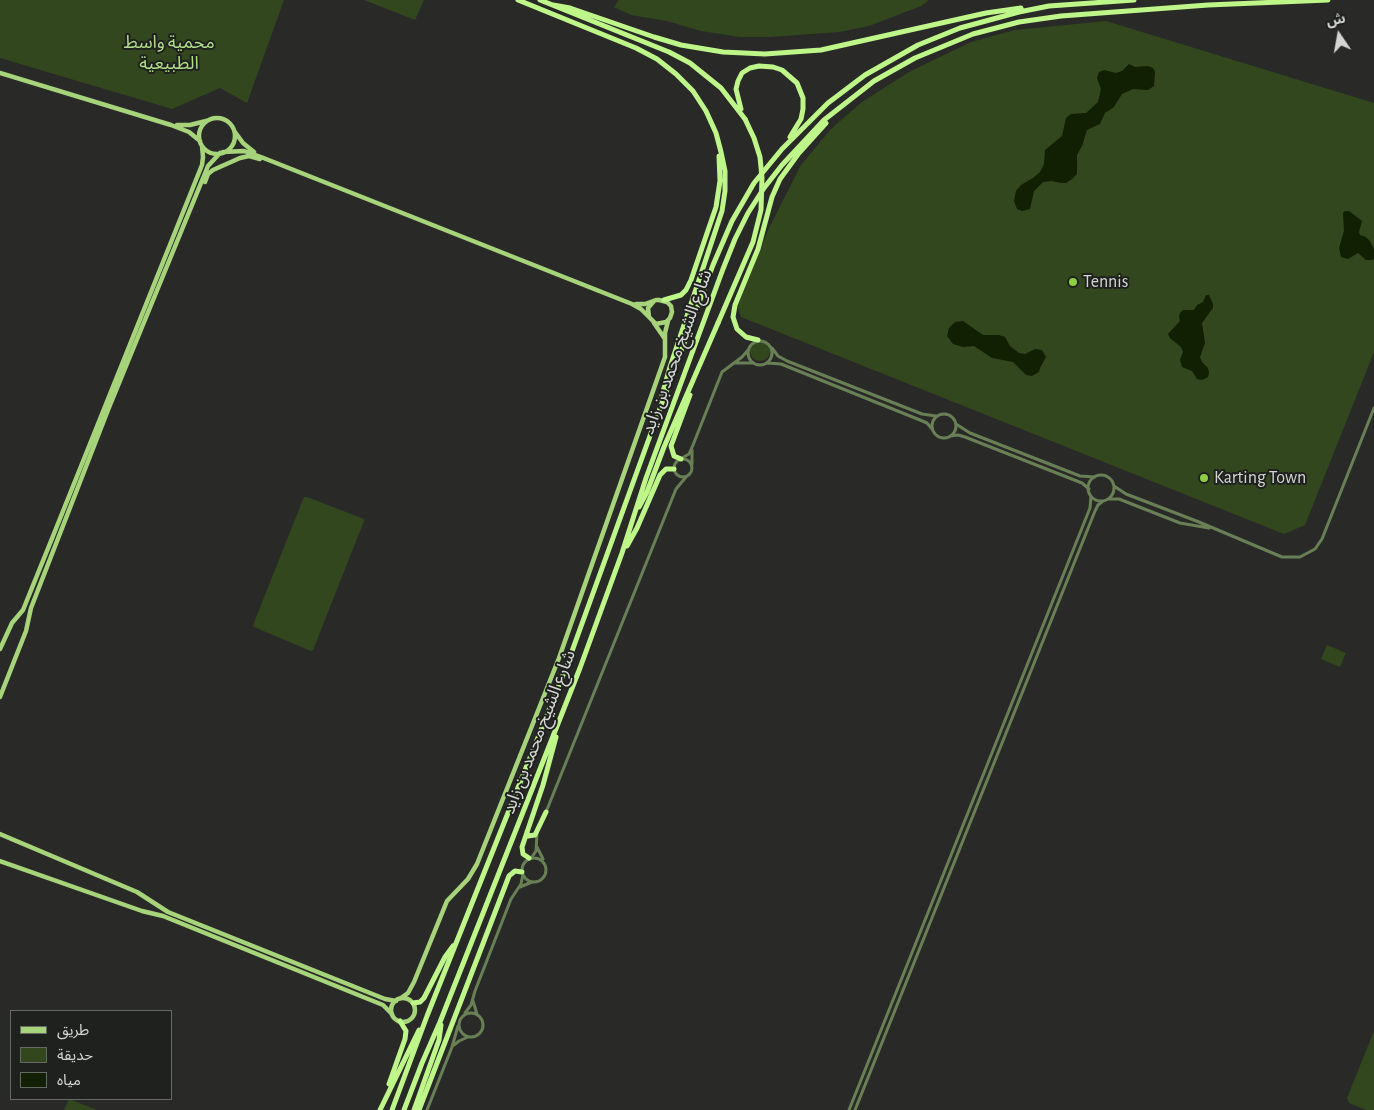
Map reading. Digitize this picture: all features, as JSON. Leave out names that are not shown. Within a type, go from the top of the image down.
[{"type":"highway","points":[[518,0],[636,48],[657,60],[676,74],[692,92],[706,111],[716,133],[725,172],[722,211],[670,367],[654,422]]},
{"type":"highway","points":[[540,0],[669,52],[690,63],[721,88],[745,119]]},
{"type":"highway","name":"شارع الشيخ محمد بن زايد","points":[[392,1110],[456,942],[567,665],[654,422],[710,273],[729,228],[754,183],[782,148],[811,118],[865,75],[904,52],[938,36],[1004,15],[1049,6],[1134,0]]},
{"type":"highway","name":"شارع الشيخ محمد بن زايد","points":[[404,1110],[561,718],[622,553],[707,308],[741,226],[760,194],[782,165],[813,131],[836,110],[874,81],[915,58],[958,39],[1011,24],[1073,15],[1208,5],[1328,0]]},
{"type":"highway","points":[[553,5],[570,8],[681,45],[722,52],[765,54],[821,50],[992,12],[1049,6]]},
{"type":"highway","points":[[635,514],[647,492],[751,247],[761,210],[762,168],[757,147],[736,94],[738,81],[742,73],[750,68],[764,66],[778,68],[797,83],[802,93],[803,109],[798,124],[782,148]]},
{"type":"highway","points":[[758,340],[746,337],[736,329],[732,318],[735,305],[762,238],[772,197],[780,179],[799,153],[836,110]]},
{"type":"highway","points":[[664,300],[678,297],[688,288],[714,216],[720,180],[720,162],[716,133]]},
{"type":"highway","points":[[681,459],[672,453],[671,446],[690,396],[692,384]]},
{"type":"highway","points":[[622,553],[637,528],[660,475],[666,470],[674,471]]},
{"type":"highway","points":[[531,858],[523,854],[522,849],[561,718]]},
{"type":"highway","points":[[527,832],[528,836],[534,835],[546,812]]},
{"type":"highway","points":[[419,1110],[509,876],[516,871],[522,873]]},
{"type":"highway","points":[[412,1002],[420,1002],[426,996],[445,957],[456,942]]},
{"type":"highway","points":[[384,1099],[409,1047],[427,1016]]},
{"type":"highway","points":[[380,1110],[405,1039],[404,1028],[400,1021]]},
{"type":"highway","points":[[414,1110],[439,1040],[440,1022]]},
{"type":"main road","points":[[0,73],[171,125],[189,132],[210,152],[244,151],[261,157],[632,304],[641,309],[653,322],[665,341]]},
{"type":"main road","points":[[171,125],[187,125],[213,118],[222,119],[230,124],[246,146],[261,157]]},
{"type":"main road","points":[[0,649],[12,624],[21,614],[203,163],[199,132],[207,121]]},
{"type":"main road","points":[[0,697],[26,631],[28,616],[77,489],[209,163],[233,143],[234,130]]},
{"type":"main road","points":[[200,186],[212,170],[240,158],[251,157],[269,160]]},
{"type":"main road","points":[[176,244],[180,228],[178,225]]},
{"type":"main road","points":[[632,304],[664,300],[669,304],[672,309],[672,315],[668,320],[663,324],[653,322]]},
{"type":"main road","points":[[648,317],[648,308],[654,301]]},
{"type":"main road","points":[[0,861],[142,911],[163,916],[383,1005],[400,1021],[407,1021],[413,1017],[415,1010],[410,994],[445,903],[468,879],[477,864],[559,658],[665,357],[668,320]]},
{"type":"main road","points":[[21,614],[28,616]]},
{"type":"main road","points":[[0,834],[137,892],[168,912],[385,1000],[396,1001]]},
{"type":"main road","points":[[334,985],[345,986],[347,984]]},
{"type":"main road","points":[[392,1014],[391,1008],[396,1001],[408,993],[413,984]]},
{"type":"main road","points":[[401,998],[412,1002]]},
{"type":"street","points":[[427,1110],[452,1047],[460,1019],[473,1000],[512,899],[522,881],[524,863],[531,858],[536,844],[536,837],[676,488],[675,463],[688,454],[693,445],[721,376],[727,367],[734,363],[752,343],[758,340],[765,341],[783,359],[922,414],[936,416],[947,413],[953,417],[956,424],[956,430],[950,436]]},
{"type":"street","points":[[748,348],[748,356],[753,363]]},
{"type":"street","points":[[767,363],[771,358],[772,348]]},
{"type":"street","points":[[734,363],[781,364],[924,421],[939,437],[958,435],[965,437],[1082,483],[1095,500],[1104,501]]},
{"type":"street","points":[[956,424],[970,433],[1080,476],[1102,476],[1108,478],[1114,486],[1126,494],[1282,557],[1300,557],[1311,552],[1322,539],[1374,408]]},
{"type":"street","points":[[932,429],[932,422],[936,416]]},
{"type":"street","points":[[676,488],[691,473],[693,445]]},
{"type":"street","points":[[681,459],[688,460],[692,464]]},
{"type":"street","points":[[674,471],[680,476],[686,477]]},
{"type":"street","points":[[1088,489],[1089,484],[1095,477]]},
{"type":"street","points":[[855,1110],[1095,511],[1098,505],[1113,493],[1114,486]]},
{"type":"street","points":[[848,1110],[1090,508],[1091,496]]},
{"type":"street","points":[[1109,498],[1123,500],[1180,523],[1215,529]]},
{"type":"street","points":[[519,887],[542,879],[546,874],[547,867],[536,844]]},
{"type":"street","points":[[531,858],[539,858],[544,861]]},
{"type":"street","points":[[522,873],[533,882]]},
{"type":"street","points":[[934,896],[937,895],[939,899]]},
{"type":"street","points":[[452,1047],[460,1040],[477,1036],[482,1030],[483,1021],[477,1014],[473,1000]]},
{"type":"street","points":[[465,1013],[477,1014]]},
{"type":"street","points":[[458,1026],[462,1034],[469,1037]]},
{"type":"green space","name":"محمية واسط الطبيعية","points":[[0,0],[284,0],[247,103],[220,88],[172,109],[0,58]]},
{"type":"green space","points":[[364,0],[424,0],[415,20]]},
{"type":"green space","points":[[619,0],[929,0],[921,6],[869,26],[839,32],[770,37],[740,37],[701,31],[667,21],[631,15],[614,7]]},
{"type":"green space","points":[[1106,21],[1374,103],[1374,352],[1305,525],[1284,534],[741,317],[737,306],[768,230],[801,165],[831,129],[862,102],[909,72],[971,42],[1015,30]]},
{"type":"green space","points":[[760,341],[767,344],[770,351],[767,358],[760,361],[753,358],[750,351],[753,344]]},
{"type":"green space","points":[[304,497],[364,519],[311,651],[253,625]]},
{"type":"green space","points":[[1327,645],[1346,653],[1340,667],[1321,659]]},
{"type":"green space","points":[[1374,1031],[1374,1110],[1366,1110],[1349,1103],[1347,1098]]},
{"type":"green space","points":[[69,1100],[72,1100],[97,1110],[64,1110]]},
{"type":"water","points":[[1129,64],[1135,67],[1148,66],[1153,68],[1155,72],[1154,86],[1148,90],[1133,89],[1122,94],[1114,107],[1105,113],[1100,124],[1087,130],[1077,155],[1077,174],[1066,183],[1043,182],[1034,191],[1030,209],[1022,211],[1017,209],[1014,201],[1016,191],[1021,185],[1040,172],[1044,164],[1045,150],[1062,136],[1066,118],[1071,114],[1086,113],[1098,102],[1101,89],[1097,78],[1099,72],[1104,70],[1116,73],[1122,71]]},
{"type":"water","points":[[1349,211],[1362,221],[1359,232],[1360,235],[1369,240],[1374,249],[1374,259],[1366,260],[1358,253],[1348,259],[1341,257],[1339,248],[1344,231],[1343,213]]},
{"type":"water","points":[[1206,295],[1209,295],[1213,308],[1202,323],[1205,343],[1200,357],[1208,368],[1209,373],[1208,377],[1202,380],[1197,379],[1192,371],[1182,367],[1180,360],[1183,352],[1181,347],[1168,334],[1180,321],[1180,313],[1183,310],[1194,310],[1197,305],[1203,302]]},
{"type":"water","points":[[963,321],[983,335],[1005,337],[1010,346],[1019,353],[1025,354],[1035,349],[1042,350],[1046,357],[1039,372],[1032,376],[1026,375],[1013,362],[992,358],[974,346],[963,347],[953,344],[947,336],[949,328],[955,322]]},
{"type":"place","name":"Tennis","points":[[1073,282]]},
{"type":"place","name":"Karting Town","points":[[1204,478]]}]
